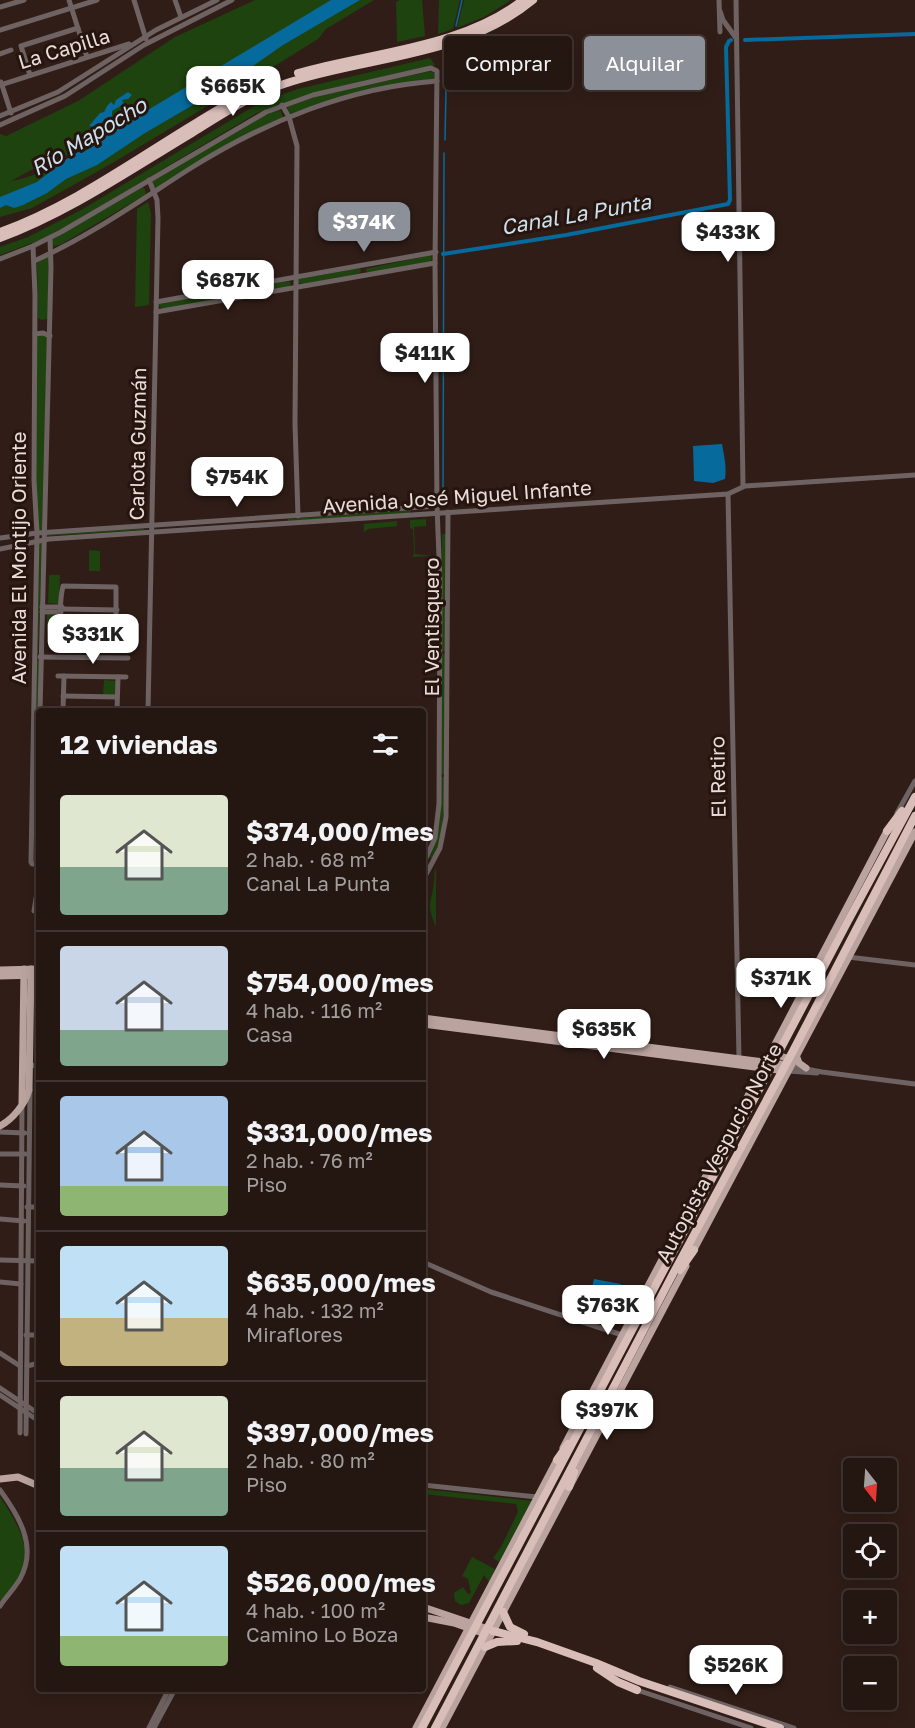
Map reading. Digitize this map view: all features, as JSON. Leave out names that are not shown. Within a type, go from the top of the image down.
[{"type":"highway","points":[[0,232],[28,221],[69,200],[230,102],[265,85],[327,65],[460,34],[489,22],[523,0]]},
{"type":"highway","points":[[0,238],[61,211],[265,91],[301,78],[459,41],[498,25],[533,0]]},
{"type":"highway","points":[[887,831],[915,795]]},
{"type":"highway","name":"Autopista Vespucio Norte","points":[[435,1728],[494,1627],[760,1082],[915,795]]},
{"type":"highway","name":"Autopista Vespucio Norte","points":[[422,1728],[464,1641],[586,1420],[779,1084],[915,816]]},
{"type":"highway","points":[[661,1287],[682,1224]]},
{"type":"highway","points":[[661,1287],[694,1250]]},
{"type":"highway","points":[[557,1460],[586,1420]]},
{"type":"highway","points":[[569,1487],[584,1443]]},
{"type":"highway","points":[[503,1612],[510,1627],[537,1642]]},
{"type":"highway","points":[[494,1627],[517,1641],[600,1667],[639,1686],[766,1728]]},
{"type":"highway","points":[[494,1627],[639,1681],[780,1728]]},
{"type":"highway","points":[[482,1646],[497,1642],[517,1641]]},
{"type":"highway","points":[[600,1667],[613,1666],[670,1687]]},
{"type":"highway","points":[[600,1667],[618,1682],[637,1690]]},
{"type":"main road","points":[[416,1728],[464,1641],[470,1625],[479,1614],[622,1335],[760,1082],[765,1066],[776,1052],[887,831]]},
{"type":"main road","points":[[442,1728],[482,1646],[503,1612],[789,1068],[794,1053],[915,832]]},
{"type":"main road","points":[[0,970],[31,972]]},
{"type":"main road","points":[[0,976],[31,972]]},
{"type":"main road","points":[[0,1126],[10,1119],[30,1087],[31,1022],[35,999],[31,972]]},
{"type":"main road","points":[[22,1103],[31,972]]},
{"type":"main road","points":[[426,1018],[739,1059],[752,1064],[760,1082]]},
{"type":"main road","points":[[426,1024],[789,1068]]},
{"type":"main road","points":[[752,1064],[776,1052]]},
{"type":"main road","points":[[776,1052],[779,1058],[787,1058],[794,1053]]},
{"type":"main road","points":[[794,1053],[799,1063],[806,1068]]},
{"type":"main road","points":[[760,1082],[768,1077],[777,1078],[779,1084]]},
{"type":"main road","points":[[0,1479],[18,1477],[36,1485]]},
{"type":"main road","points":[[426,1608],[470,1625]]},
{"type":"main road","points":[[479,1614],[485,1622],[494,1627]]},
{"type":"main road","points":[[426,1618],[494,1627]]},
{"type":"main road","points":[[454,1623],[464,1641]]},
{"type":"main road","points":[[464,1641],[478,1639],[482,1646]]},
{"type":"street","points":[[0,7],[24,0]]},
{"type":"street","points":[[69,0],[87,57]]},
{"type":"street","points":[[0,30],[97,0]]},
{"type":"street","points":[[135,0],[146,36],[144,45]]},
{"type":"street","points":[[175,0],[180,17]]},
{"type":"street","points":[[1,114],[11,112],[69,86],[146,36],[217,0]]},
{"type":"street","points":[[0,125],[74,91],[144,45],[230,0]]},
{"type":"street","points":[[720,0],[720,32]]},
{"type":"street","points":[[736,0],[743,486]]},
{"type":"street","points":[[720,11],[723,20],[736,39]]},
{"type":"street","points":[[30,75],[21,46],[78,28]]},
{"type":"street","name":"La Capilla","points":[[0,83],[136,42]]},
{"type":"street","points":[[0,54],[11,50]]},
{"type":"street","name":"El Ventisquero","points":[[282,105],[320,93],[431,68],[436,70],[435,263],[440,776],[438,822],[426,858]]},
{"type":"street","points":[[34,261],[88,233],[230,145],[288,117],[373,90],[437,81]]},
{"type":"street","points":[[0,83],[11,112],[11,121]]},
{"type":"street","points":[[0,259],[50,238],[245,123],[282,105],[297,146],[295,424],[298,516]]},
{"type":"street","points":[[1,114],[11,121]]},
{"type":"street","name":"Carlota Guzmán","points":[[148,708],[159,218],[149,180]]},
{"type":"street","points":[[40,708],[38,657],[42,610],[40,536],[50,336],[50,238]]},
{"type":"street","name":"Avenida El Montijo Oriente","points":[[33,246],[40,322],[34,334],[34,480],[40,536],[38,708]]},
{"type":"street","points":[[156,302],[436,252]]},
{"type":"street","points":[[156,312],[435,263]]},
{"type":"street","points":[[364,265],[365,275]]},
{"type":"street","points":[[222,290],[224,300]]},
{"type":"street","points":[[40,322],[50,319]]},
{"type":"street","points":[[34,334],[44,333],[50,336]]},
{"type":"street","name":"Avenida José Miguel Infante","points":[[2,538],[214,524],[448,513],[728,494],[736,492],[743,486],[915,475]]},
{"type":"street","name":"El Retiro","points":[[728,494],[739,1059]]},
{"type":"street","name":"Avenida José Miguel Infante","points":[[214,524],[437,506]]},
{"type":"street","points":[[412,508],[412,515]]},
{"type":"street","name":"El Ventisquero","points":[[426,875],[434,862],[444,833],[447,776],[448,513]]},
{"type":"street","points":[[439,531],[448,531]]},
{"type":"street","name":"Avenida José Miguel Infante","points":[[3,548],[40,536]]},
{"type":"street","points":[[2,538],[7,542],[3,548]]},
{"type":"street","points":[[116,634],[117,589],[114,586],[63,586],[62,630],[64,634],[127,635]]},
{"type":"street","points":[[42,610],[117,610]]},
{"type":"street","points":[[440,652],[448,652]]},
{"type":"street","points":[[38,657],[128,658]]},
{"type":"street","points":[[63,708],[61,676],[126,677]]},
{"type":"street","points":[[117,708],[118,677]]},
{"type":"street","points":[[63,696],[117,698]]},
{"type":"street","points":[[440,776],[447,776]]},
{"type":"street","points":[[887,831],[915,781]]},
{"type":"street","name":"Avenida El Montijo Oriente","points":[[36,790],[31,862],[36,863]]},
{"type":"street","points":[[34,911],[36,898]]},
{"type":"street","points":[[848,957],[915,965]]},
{"type":"street","points":[[31,1022],[36,1023]]},
{"type":"street","points":[[30,1043],[36,1044]]},
{"type":"street","points":[[30,1065],[36,1066]]},
{"type":"street","points":[[789,1068],[806,1068],[822,1072]]},
{"type":"street","points":[[789,1068],[915,1084]]},
{"type":"street","points":[[25,1221],[21,1261],[20,1335],[20,1408],[23,1433],[26,1413],[27,1366],[26,1133],[30,1087]]},
{"type":"street","points":[[22,1103],[26,1133]]},
{"type":"street","points":[[0,1132],[26,1133]]},
{"type":"street","points":[[0,1154],[26,1154]]},
{"type":"street","points":[[0,1185],[26,1186]]},
{"type":"street","points":[[25,1205],[36,1205]]},
{"type":"street","points":[[0,1219],[25,1221]]},
{"type":"street","points":[[0,1260],[36,1261]]},
{"type":"street","points":[[426,1263],[491,1292],[622,1335]]},
{"type":"street","points":[[0,1282],[21,1284]]},
{"type":"street","points":[[20,1335],[36,1335]]},
{"type":"street","points":[[0,1353],[20,1366]]},
{"type":"street","points":[[27,1366],[36,1364]]},
{"type":"street","points":[[0,1388],[36,1412]]},
{"type":"street","points":[[0,1395],[36,1419]]},
{"type":"street","points":[[426,1485],[537,1497]]},
{"type":"street","points":[[0,1490],[22,1525],[27,1540],[25,1562],[20,1579],[0,1606]]},
{"type":"street","points":[[670,1687],[795,1728]]},
{"type":"street","points":[[637,1690],[751,1728]]},
{"type":"street","points":[[148,1728],[167,1692]]},
{"type":"street","points":[[154,1728],[173,1692]]},
{"type":"green space","points":[[255,0],[374,0],[326,29],[318,39],[286,59],[109,165],[32,208],[0,217],[0,134],[6,136],[78,101],[175,37]],"holes":[[[99,133],[91,141],[85,141]],[[91,141],[81,150],[47,170],[11,181],[42,164],[44,169]]]},
{"type":"green space","points":[[422,0],[425,36],[397,42],[396,2]]},
{"type":"green space","points":[[439,0],[460,0],[453,29],[438,34]]},
{"type":"green space","points":[[464,0],[511,0],[484,17],[457,28]]},
{"type":"green space","points":[[430,58],[435,65],[320,91],[257,113],[72,223],[40,240],[0,255],[0,247],[28,237],[81,210],[261,102],[298,89]]},
{"type":"green space","points":[[431,71],[434,73],[434,79],[379,88],[291,115],[287,108],[288,105],[314,97]]},
{"type":"green space","points":[[276,110],[281,111],[283,118],[156,189],[154,188],[152,181],[251,122]]},
{"type":"green space","points":[[143,187],[146,191],[145,195],[60,245],[53,246],[52,239]]},
{"type":"green space","points":[[148,202],[151,213],[149,305],[135,307],[137,209]]},
{"type":"green space","points":[[431,255],[430,262],[368,273],[365,269]]},
{"type":"green space","points":[[49,256],[48,319],[41,320],[38,318],[37,262]]},
{"type":"green space","points":[[360,268],[361,272],[358,274],[298,283],[298,279]]},
{"type":"green space","points":[[290,281],[291,285],[288,287],[227,298],[224,296],[226,291]]},
{"type":"green space","points":[[219,293],[218,299],[163,309],[159,306],[159,304]]},
{"type":"green space","points":[[47,336],[47,340],[42,530],[39,531],[36,486],[37,337]]},
{"type":"green space","points":[[411,510],[410,513],[289,521],[287,519]]},
{"type":"green space","points":[[426,519],[426,526],[414,527],[415,554],[434,556],[434,560],[430,556],[412,557],[414,555],[413,529],[410,528],[410,520]]},
{"type":"green space","points":[[397,521],[397,526],[368,529],[364,532],[364,524]]},
{"type":"green space","points":[[143,527],[144,530],[46,536],[48,533]]},
{"type":"green space","points":[[442,534],[446,534],[446,651],[442,651]]},
{"type":"green space","points":[[39,543],[42,543],[37,655]]},
{"type":"green space","points":[[89,550],[100,551],[100,571],[89,571]]},
{"type":"green space","points":[[49,575],[60,575],[59,604],[48,603]]},
{"type":"green space","points":[[47,615],[58,615],[58,633],[47,633]]},
{"type":"green space","points":[[442,654],[446,654],[445,774],[441,774]]},
{"type":"green space","points":[[37,659],[40,662],[39,708],[36,708]]},
{"type":"green space","points":[[104,680],[116,681],[115,695],[103,695]]},
{"type":"green space","points":[[36,716],[36,772],[35,773]]},
{"type":"green space","points":[[441,777],[445,777],[444,808],[440,838],[434,859],[430,858],[438,833]]},
{"type":"green space","points":[[436,868],[436,927],[430,904]]},
{"type":"green space","points":[[426,1489],[533,1501],[499,1562],[493,1558],[518,1512],[516,1504],[426,1494]]},
{"type":"green space","points":[[0,1497],[20,1533],[25,1562],[20,1576],[0,1604]]},
{"type":"green space","points":[[472,1557],[495,1569],[489,1582],[484,1575],[469,1603],[461,1605],[455,1601],[454,1593],[463,1587],[468,1594],[471,1593],[468,1579],[462,1576]]},
{"type":"water","points":[[331,0],[360,0],[283,45],[217,91],[145,133],[97,165],[66,179],[47,193],[23,205],[14,208],[6,205],[0,208],[0,197],[37,182],[65,160],[80,151],[87,150],[113,131]]},
{"type":"water","points":[[128,92],[132,95],[122,100],[124,104],[112,111],[109,120],[105,118],[95,127],[89,126],[111,102],[114,105],[116,100]]},
{"type":"water","points":[[722,444],[725,479],[713,483],[694,481],[693,446]]},
{"type":"water","points":[[594,1279],[621,1284],[618,1296],[591,1291]]},
{"type":"waterway","points":[[456,26],[462,0]]},
{"type":"waterway","name":"Canal La Punta","points":[[745,40],[915,34]]},
{"type":"waterway","name":"Canal La Punta","points":[[443,254],[566,235],[728,204],[730,200],[726,47],[731,40]]},
{"type":"waterway","points":[[445,140],[446,90]]},
{"type":"waterway","points":[[443,503],[444,153]]},
{"type":"water label","name":"Río Mapocho","points":[[89,137]]}]
